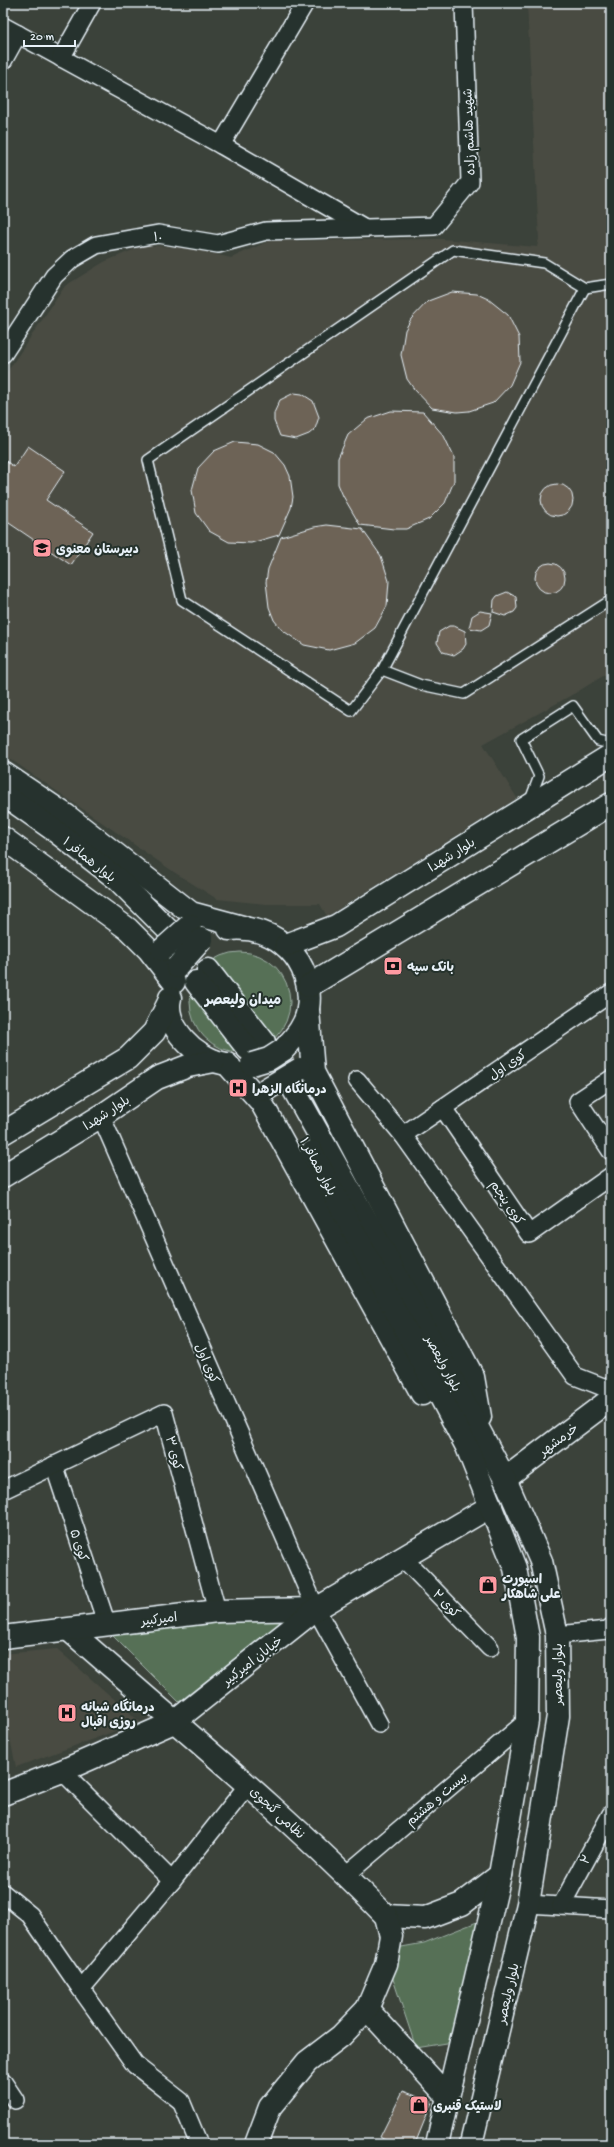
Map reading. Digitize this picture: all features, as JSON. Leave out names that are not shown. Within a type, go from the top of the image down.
[{"type":"main road","name":"بلوار شهدا","points":[[286,945],[336,926],[528,805],[611,755]]},
{"type":"main road","points":[[3,773],[67,816],[175,935],[175,975],[168,1004],[154,1032],[128,1058],[3,1133]]},
{"type":"main road","name":"بلوار همافر ۱","points":[[3,794],[54,830],[116,878],[175,935]]},
{"type":"main road","points":[[309,986],[611,804]]},
{"type":"main road","name":"بلوار همافر ۱","points":[[3,811],[46,840],[107,888],[175,935]]},
{"type":"main road","points":[[3,838],[128,929],[175,935],[220,931],[243,927],[266,932],[286,945],[301,963],[309,986],[308,1010],[284,1083],[427,1402],[475,1442]]},
{"type":"main road","points":[[175,935],[175,975]]},
{"type":"main road","points":[[202,976],[262,1051]]},
{"type":"main road","points":[[168,1004],[169,1015],[175,1029],[184,1041],[220,1062],[284,1083],[473,1378],[475,1442]]},
{"type":"main road","points":[[220,1062],[262,1051],[301,1030],[308,1010]]},
{"type":"main road","name":"بلوار شهدا","points":[[3,1176],[101,1116],[157,1078],[188,1066],[220,1062]]},
{"type":"main road","name":"بلوار همافر ۱","points":[[284,1083],[369,1241]]},
{"type":"main road","name":"بلوار ولیعصر","points":[[369,1241],[475,1442],[505,1479],[542,1560],[557,1635],[558,1716],[528,1904],[471,2144]]},
{"type":"main road","name":"خرمشهر","points":[[505,1479],[611,1399]]},
{"type":"main road","name":"بلوار ولیعصر","points":[[437,2144],[500,1875],[527,1721],[528,1637],[516,1568],[491,1506],[475,1442]]},
{"type":"main road","name":"خیابان امیرکبیر","points":[[3,1794],[62,1771],[174,1722],[316,1609],[491,1506]]},
{"type":"main road","name":"امیرکبیر","points":[[3,1637],[217,1611],[316,1609]]},
{"type":"main road","name":"نظامی گنجوی","points":[[69,1630],[248,1785],[346,1875],[386,1916]]},
{"type":"main road","points":[[256,2144],[270,2107],[307,2062],[341,2036],[367,2009],[387,1957],[391,1936],[386,1916],[425,1918],[462,1904],[500,1875]]},
{"type":"main road","points":[[367,2009],[448,2097]]},
{"type":"street","points":[[60,58],[92,3]]},
{"type":"street","points":[[221,146],[305,3]]},
{"type":"street","name":"شهید هاشم زاده","points":[[364,227],[434,226],[470,182],[464,3]]},
{"type":"street","points":[[3,26],[221,146],[364,227]]},
{"type":"street","points":[[3,61],[18,34]]},
{"type":"street","name":"۱۰","points":[[3,354],[54,276],[72,259],[96,245],[158,234],[218,244],[266,231],[364,227]]},
{"type":"street","name":"کوی اول","points":[[403,1135],[611,993]]},
{"type":"street","points":[[611,1079],[578,1101],[611,1152]]},
{"type":"street","points":[[357,1080],[403,1135],[575,1376],[611,1390]]},
{"type":"street","name":"کوی پنجم","points":[[443,1108],[530,1234],[611,1176]]},
{"type":"street","name":"کوی اول","points":[[101,1116],[316,1609],[379,1724]]},
{"type":"street","name":"کوی ۳","points":[[54,1465],[164,1413],[217,1611]]},
{"type":"street","points":[[3,1490],[54,1465]]},
{"type":"street","name":"کوی ۵","points":[[54,1465],[107,1625]]},
{"type":"street","name":"کوی ۲","points":[[403,1558],[490,1648]]},
{"type":"street","points":[[557,1635],[610,1630]]},
{"type":"street","name":"بیست و هشتم","points":[[346,1875],[527,1721]]},
{"type":"street","points":[[62,1771],[172,1881]]},
{"type":"street","points":[[82,1989],[172,1881],[248,1785]]},
{"type":"street","name":"۲","points":[[561,1906],[611,1814]]},
{"type":"street","points":[[3,1893],[30,1915],[135,2065],[181,2101],[199,2144]]},
{"type":"street","points":[[528,1904],[611,1909]]},
{"type":"street","points":[[3,2082],[15,2100]]},
{"type":"lane","points":[[585,288],[382,670],[351,711],[182,600],[148,460],[453,250],[544,263],[585,288],[611,284]]},
{"type":"lane","points":[[382,670],[421,685],[464,694],[611,600]]},
{"type":"lane","points":[[528,805],[538,776],[521,739],[573,706],[598,741],[611,744]]},
{"type":"shaded area","points":[[527,3],[611,3],[611,671],[577,692],[483,744],[517,798],[327,916],[320,904],[266,904],[217,899],[174,872],[3,754],[3,378],[65,286],[104,262],[145,245],[189,248],[231,258],[269,241],[441,239],[537,247],[539,239]]},
{"type":"shaded area","name":"درمانگاه شبانه روزی اقبال","points":[[57,1649],[140,1722],[16,1767],[3,1704],[3,1654]]},
{"type":"green space","points":[[240,952],[259,955],[276,966],[287,983],[290,1002],[287,1021],[276,1038],[259,1049],[240,1052],[221,1049],[204,1038],[193,1021],[190,1002],[193,983],[204,966],[221,955]]},
{"type":"green space","points":[[289,1616],[179,1702],[111,1634]]},
{"type":"green space","points":[[482,1920],[453,2042],[416,2048],[392,1976],[396,1948],[424,1943]]},
{"type":"building","points":[[452,292],[477,294],[488,299],[508,315],[519,337],[520,362],[510,385],[493,403],[469,411],[457,412],[432,408],[414,389],[407,379],[401,355],[405,330],[411,319],[428,301]]},
{"type":"building","points":[[294,393],[302,394],[313,401],[319,417],[315,429],[309,434],[296,439],[280,436],[274,421],[274,413],[280,400]]},
{"type":"building","points":[[391,411],[423,412],[444,436],[454,457],[454,481],[445,503],[429,519],[406,529],[360,525],[343,496],[338,484],[338,458],[348,435],[367,419]]},
{"type":"building","points":[[235,442],[258,444],[274,452],[285,465],[290,476],[293,497],[291,508],[279,535],[251,543],[229,542],[209,531],[196,513],[192,490],[198,468],[214,451]]},
{"type":"building","points":[[28,446],[65,471],[46,500],[93,532],[71,565],[3,519],[3,459],[14,467]]},
{"type":"building","points":[[554,484],[560,484],[570,491],[573,500],[572,506],[566,513],[560,516],[554,516],[544,509],[541,503],[541,497],[548,487]]},
{"type":"building","points":[[327,525],[362,529],[381,556],[389,581],[387,606],[375,628],[355,643],[329,650],[304,645],[282,630],[274,620],[269,607],[266,582],[268,569],[281,537],[314,527]]},
{"type":"building","points":[[550,563],[556,564],[564,572],[564,584],[556,592],[550,593],[544,592],[536,584],[535,578],[536,572],[544,564]]},
{"type":"building","points":[[507,592],[516,597],[517,608],[514,612],[505,616],[493,612],[494,600],[497,596]]},
{"type":"building","points":[[480,611],[492,613],[489,625],[481,630],[469,628],[472,616]]},
{"type":"building","points":[[449,626],[454,626],[465,631],[466,644],[463,649],[454,655],[443,652],[437,643],[439,632]]},
{"type":"building","points":[[403,2091],[432,2102],[415,2144],[391,2144],[380,2137]]},
{"type":"place","name":"دبیرستان معنوی","points":[[42,548]]},
{"type":"place","name":"بانک سپه","points":[[393,966]]},
{"type":"place","name":"درمانگاه الزهرا","points":[[238,1088]]},
{"type":"place","name":"اسپورت علی شاهکار","points":[[488,1585]]},
{"type":"place","name":"درمانگاه شبانه روزی اقبال","points":[[67,1713]]},
{"type":"place","name":"لاستیک قنبری","points":[[419,2105]]},
{"type":"district","name":"میدان ولیعصر","points":[[243,999]]}]
